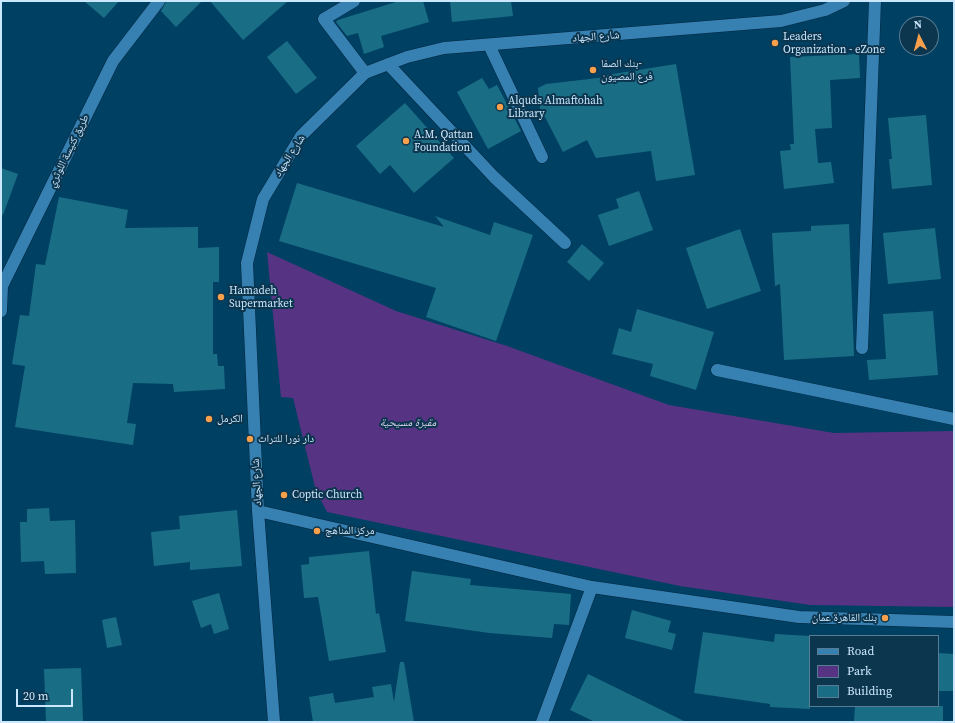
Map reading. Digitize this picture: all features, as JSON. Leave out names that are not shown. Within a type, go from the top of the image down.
[{"type":"street","name":"طريق كنيسة اللوثري","points":[[1,311],[2,286],[113,60],[159,1]]},
{"type":"street","points":[[354,1],[324,19],[365,73]]},
{"type":"street","name":"شارع الجهاد","points":[[274,722],[258,511],[247,263],[263,199],[301,136],[365,73],[407,57],[444,48],[781,21],[825,10],[844,1]]},
{"type":"street","points":[[862,348],[875,1]]},
{"type":"street","points":[[489,45],[542,157]]},
{"type":"street","points":[[388,64],[494,177],[565,243]]},
{"type":"street","points":[[717,370],[954,419]]},
{"type":"street","points":[[258,511],[592,587],[799,617],[954,622]]},
{"type":"street","points":[[542,722],[592,587]]},
{"type":"green space","name":"مقبرة مسيحية","points":[[267,252],[396,311],[507,346],[669,405],[834,433],[954,431],[954,607],[810,605],[680,586],[327,512],[316,491],[293,398],[281,397]]},
{"type":"building","points":[[84,1],[119,1],[104,18]]},
{"type":"building","points":[[166,1],[202,1],[176,27],[161,11]]},
{"type":"building","points":[[210,1],[288,1],[243,40]]},
{"type":"building","points":[[399,1],[423,1],[429,22],[381,36],[384,47],[364,54],[358,33],[347,36],[336,22],[338,20]]},
{"type":"building","points":[[450,1],[511,1],[513,16],[452,22]]},
{"type":"building","points":[[287,41],[317,78],[296,94],[267,57]]},
{"type":"building","points":[[859,54],[860,78],[830,80],[832,128],[815,129],[818,163],[831,162],[834,183],[784,189],[780,151],[791,150],[790,144],[794,144],[790,57]]},
{"type":"building","points":[[676,64],[695,175],[656,181],[651,151],[596,158],[587,140],[563,152],[545,117],[541,120],[538,88],[546,84],[607,77],[607,75]]},
{"type":"building","points":[[482,78],[489,89],[497,85],[521,131],[488,149],[457,92]]},
{"type":"building","points":[[405,103],[454,158],[414,193],[390,165],[380,174],[356,146]]},
{"type":"building","points":[[926,115],[932,185],[892,189],[889,159],[892,159],[888,118]]},
{"type":"building","points":[[1,168],[18,174],[3,215],[1,215]]},
{"type":"building","points":[[297,183],[444,227],[435,216],[490,235],[494,222],[533,235],[496,341],[426,317],[436,288],[279,241]]},
{"type":"building","points":[[639,191],[653,230],[609,246],[598,215],[619,208],[616,199]]},
{"type":"building","points":[[59,197],[128,210],[125,228],[198,227],[198,248],[219,247],[219,282],[213,282],[213,354],[217,354],[218,366],[224,366],[225,389],[174,392],[173,384],[133,383],[127,423],[136,424],[133,445],[15,427],[25,366],[12,364],[20,315],[29,316],[36,264],[45,265]]},
{"type":"building","points":[[849,224],[854,356],[784,360],[780,284],[775,286],[772,233],[811,231],[811,226]]},
{"type":"building","points":[[935,228],[941,279],[888,284],[883,233]]},
{"type":"building","points":[[740,229],[761,291],[707,309],[686,248]]},
{"type":"building","points":[[582,244],[604,263],[589,281],[567,262]]},
{"type":"building","points":[[637,309],[714,332],[696,390],[650,376],[653,364],[612,354],[619,328],[631,332]]},
{"type":"building","points":[[933,311],[938,375],[869,380],[867,360],[886,359],[883,314]]},
{"type":"building","points":[[49,508],[50,521],[75,520],[76,573],[45,574],[44,561],[21,562],[20,522],[27,522],[27,509]]},
{"type":"building","points":[[237,510],[242,566],[190,570],[190,562],[154,566],[151,532],[180,529],[179,516]]},
{"type":"building","points":[[369,551],[376,614],[379,613],[386,652],[329,661],[318,597],[304,598],[301,565],[309,564],[309,557]]},
{"type":"building","points":[[412,571],[471,579],[470,585],[571,594],[569,625],[554,624],[552,638],[489,633],[405,621]]},
{"type":"building","points":[[219,593],[229,629],[214,634],[211,624],[201,628],[192,601]]},
{"type":"building","points":[[632,610],[671,621],[668,632],[676,634],[672,650],[625,638]]},
{"type":"building","points":[[116,617],[122,645],[107,648],[102,620]]},
{"type":"building","points":[[703,632],[774,642],[775,634],[809,636],[810,709],[770,707],[770,704],[694,693]]},
{"type":"building","points":[[939,653],[954,654],[954,691],[939,691]]},
{"type":"building","points":[[400,662],[404,662],[414,722],[313,722],[309,697],[333,693],[335,703],[374,697],[372,687],[391,684],[394,702]]},
{"type":"building","points":[[81,668],[83,722],[46,722],[44,669]]},
{"type":"building","points":[[588,674],[686,722],[595,722],[570,710]]},
{"type":"building","points":[[943,706],[943,722],[854,722],[855,707]]},
{"type":"place","name":"Leaders Organization - eZone","points":[[775,43]]},
{"type":"place","name":"بنك الصفا- فرع المصيون","points":[[593,70]]},
{"type":"place","name":"Alquds Almaftohah Library","points":[[500,107]]},
{"type":"place","name":"A.M. Qattan Foundation","points":[[406,141]]},
{"type":"place","name":"Hamadeh Supermarket","points":[[221,297]]},
{"type":"place","name":"الكرمل","points":[[209,419]]},
{"type":"place","name":"دار نورا للتراث","points":[[250,439]]},
{"type":"place","name":"Coptic Church","points":[[284,495]]},
{"type":"place","name":"مركز المناهج","points":[[317,531]]},
{"type":"place","name":"بنك القاهرة عمان","points":[[885,618]]}]
